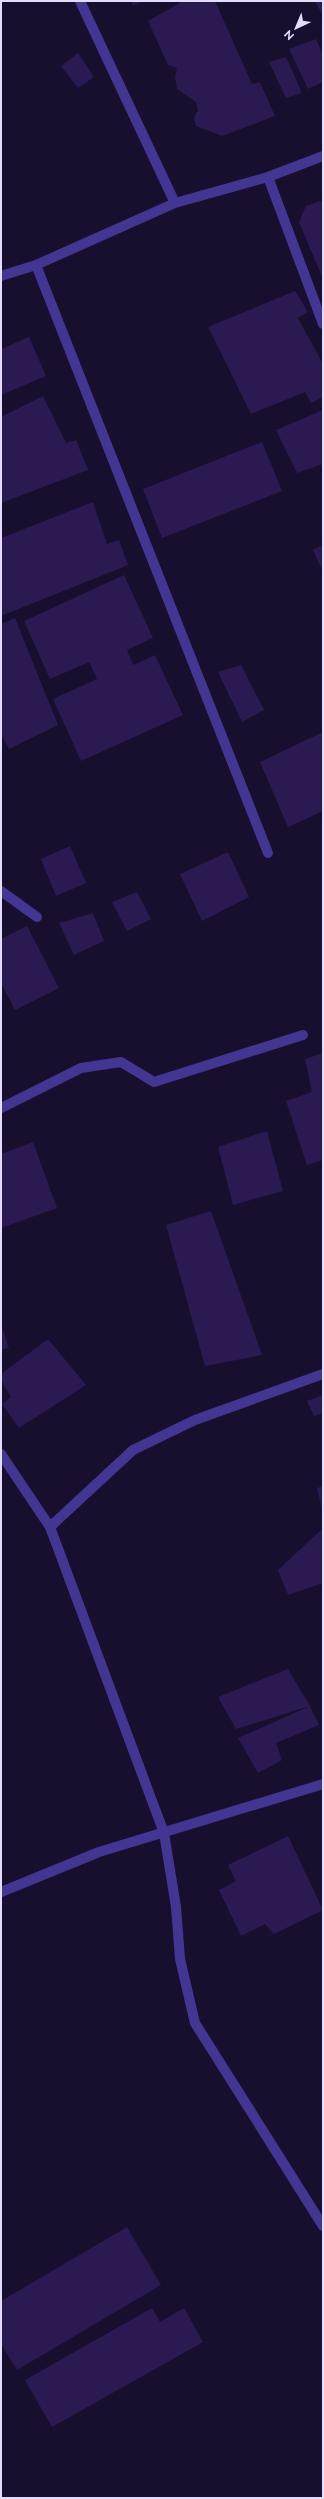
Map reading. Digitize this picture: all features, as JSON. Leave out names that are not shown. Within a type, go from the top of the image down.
[{"type":"street","points":[[80,1],[174,203]]},
{"type":"street","points":[[1,276],[36,265],[174,203],[268,177],[323,156]]},
{"type":"street","points":[[268,177],[323,324]]},
{"type":"street","points":[[36,265],[268,853]]},
{"type":"street","points":[[1,891],[37,917]]},
{"type":"street","points":[[1,1108],[81,1068],[121,1062],[154,1082],[303,1035]]},
{"type":"street","points":[[50,1526],[133,1450],[195,1420],[323,1374]]},
{"type":"street","points":[[1,1454],[50,1526],[164,1833],[176,1906],[180,1959],[195,2023],[323,2226]]},
{"type":"street","points":[[1,1892],[99,1852],[323,1784]]},
{"type":"building","points":[[132,1],[144,1],[133,5]]},
{"type":"building","points":[[183,1],[215,1],[252,84],[260,82],[275,116],[222,136],[196,126],[194,118],[198,110],[196,102],[177,89],[175,77],[177,68],[168,65],[148,21]]},
{"type":"building","points":[[315,1],[323,1],[323,16]]},
{"type":"building","points":[[316,39],[323,55],[323,82],[308,89],[289,49]]},
{"type":"building","points":[[78,53],[94,77],[78,88],[61,66]]},
{"type":"building","points":[[286,57],[302,93],[286,98],[269,62]]},
{"type":"building","points":[[323,200],[323,279],[299,222],[306,206]]},
{"type":"building","points":[[295,291],[308,312],[298,318],[323,364],[323,397],[311,403],[305,392],[251,414],[208,327]]},
{"type":"building","points":[[29,337],[46,376],[1,395],[1,349]]},
{"type":"building","points":[[43,396],[66,443],[76,440],[88,470],[1,503],[1,417]]},
{"type":"building","points":[[323,410],[323,464],[297,473],[276,430]]},
{"type":"building","points":[[262,442],[282,491],[162,538],[143,489]]},
{"type":"building","points":[[93,502],[107,544],[119,540],[128,565],[1,616],[1,538]]},
{"type":"building","points":[[323,545],[323,572],[313,550]]},
{"type":"building","points":[[124,575],[153,638],[127,650],[133,665],[155,655],[183,715],[81,761],[53,699],[97,679],[89,662],[50,679],[24,621]]},
{"type":"building","points":[[15,618],[58,725],[9,749],[1,734],[1,624]]},
{"type":"building","points":[[241,665],[264,710],[242,722],[218,672]]},
{"type":"building","points":[[323,732],[323,811],[288,827],[260,762]]},
{"type":"building","points":[[70,846],[86,883],[56,896],[41,859]]},
{"type":"building","points":[[228,852],[249,897],[202,921],[180,874]]},
{"type":"building","points":[[137,892],[151,919],[127,931],[112,902]]},
{"type":"building","points":[[93,913],[104,941],[74,955],[59,923]]},
{"type":"building","points":[[27,926],[59,988],[15,1010],[1,983],[1,939]]},
{"type":"building","points":[[323,1053],[323,1160],[307,1165],[286,1101],[312,1092],[305,1059]]},
{"type":"building","points":[[267,1131],[283,1191],[233,1205],[218,1147]]},
{"type":"building","points":[[33,1142],[57,1208],[1,1228],[1,1154]]},
{"type":"building","points":[[211,1211],[262,1355],[205,1366],[166,1225]]},
{"type":"building","points":[[1,1324],[9,1348],[1,1350]]},
{"type":"building","points":[[48,1339],[86,1385],[19,1428],[2,1404],[11,1397],[1,1380],[1,1374]]},
{"type":"building","points":[[323,1395],[323,1413],[314,1416],[307,1401]]},
{"type":"building","points":[[323,1486],[323,1510],[322,1510],[317,1488]]},
{"type":"building","points":[[323,1528],[323,1583],[288,1595],[278,1570]]},
{"type":"building","points":[[288,1669],[310,1706],[236,1729],[218,1697]]},
{"type":"building","points":[[310,1706],[319,1725],[276,1743],[282,1760],[258,1773],[238,1738]]},
{"type":"building","points":[[288,1836],[323,1910],[274,1934],[265,1924],[241,1936],[219,1890],[236,1881],[228,1865]]},
{"type":"building","points":[[127,2227],[161,2285],[17,2370],[1,2344],[1,2301]]},
{"type":"building","points":[[152,2308],[160,2322],[184,2308],[203,2342],[52,2427],[25,2380]]}]
